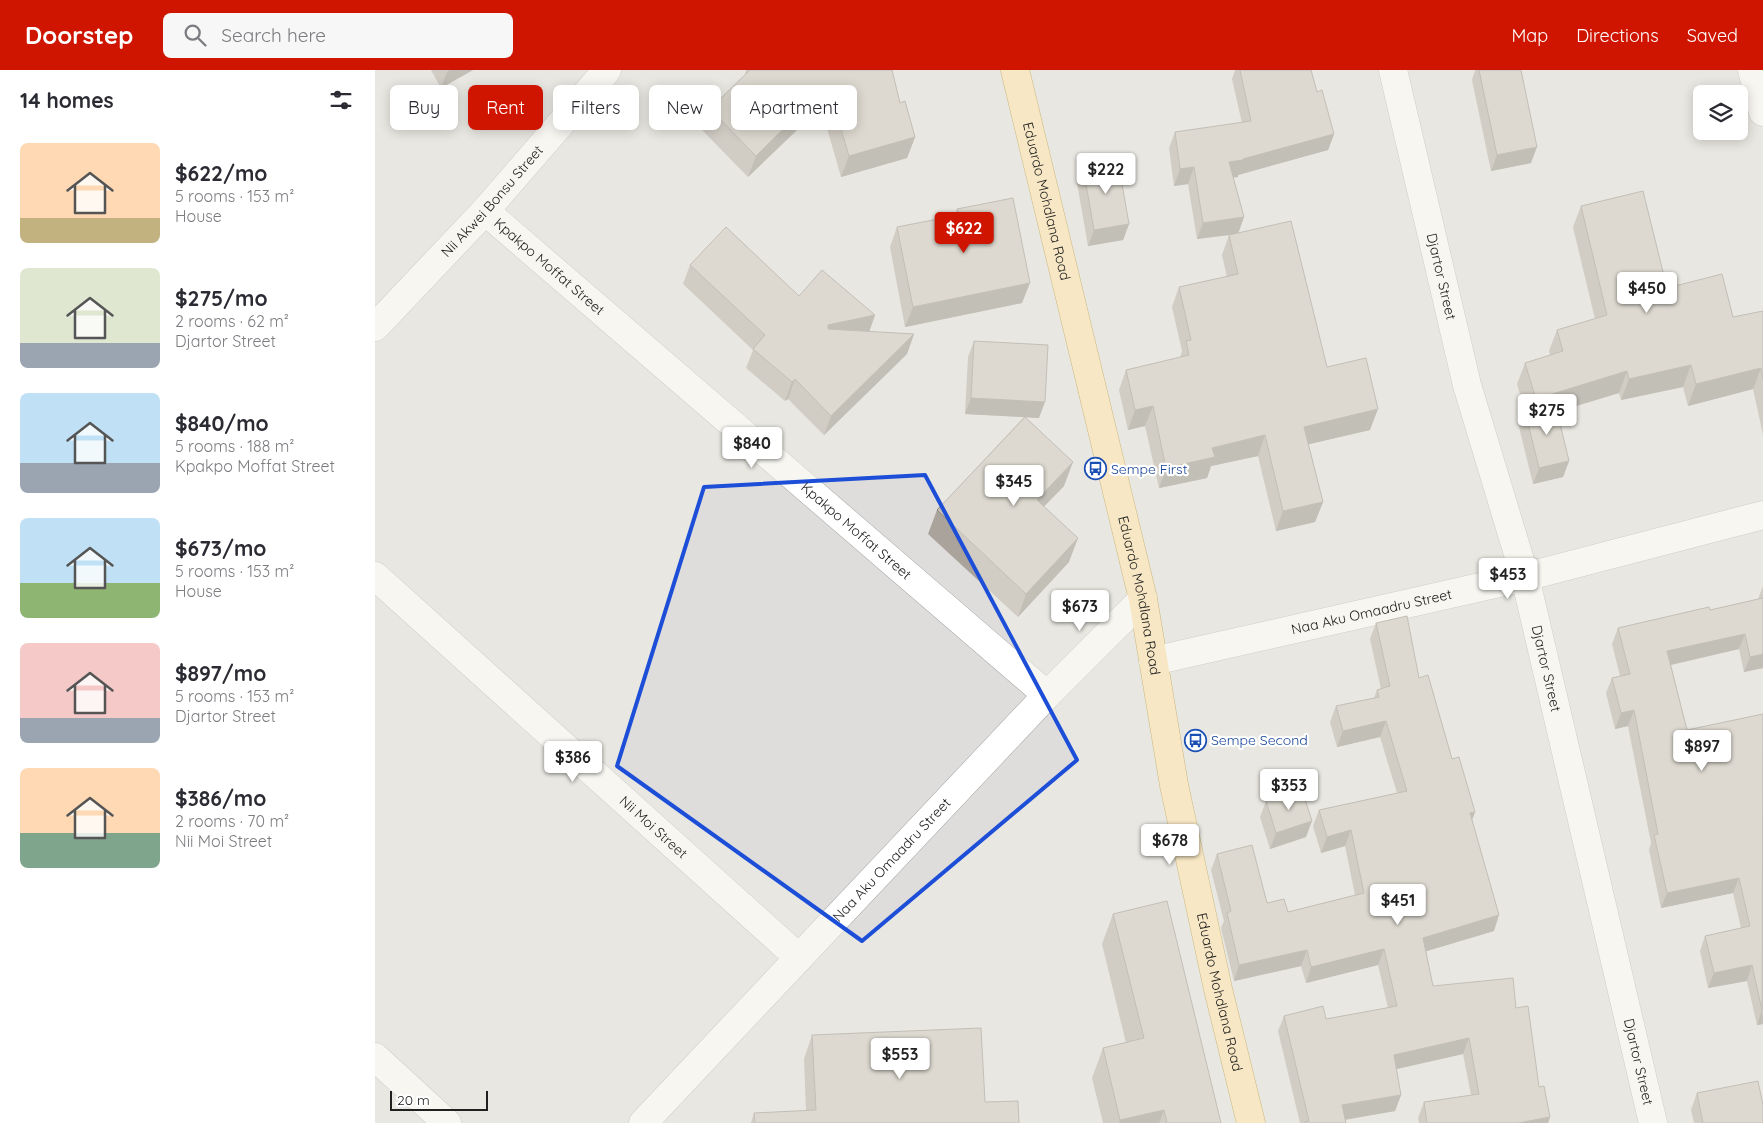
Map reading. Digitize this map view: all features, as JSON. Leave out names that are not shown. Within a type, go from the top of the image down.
[{"type":"main road","name":"Eduardo Mohdlana Road","points":[[1015,70],[1143,599],[1174,786],[1217,989],[1251,1123]]},
{"type":"street","name":"Nii Akwei Bonsu Street","points":[[375,328],[485,210],[607,70]]},
{"type":"street","name":"Djartor Street","points":[[1393,70],[1467,385],[1525,577],[1653,1123]]},
{"type":"street","points":[[1752,70],[1763,112]]},
{"type":"street","name":"Kpakpo Moffat Street","points":[[485,210],[1047,695]]},
{"type":"street","name":"Naa Aku Omaadru Street","points":[[1153,661],[1525,577],[1763,515]]},
{"type":"street","name":"Nii Moi Street","points":[[375,576],[799,958]]},
{"type":"street","name":"Naa Aku Omaadru Street","points":[[643,1123],[1047,695],[1143,599]]},
{"type":"street","points":[[375,1057],[447,1123]]},
{"type":"highlighted area","points":[[925,475],[1077,760],[862,941],[617,766],[704,487]]},
{"type":"shaded area","points":[[375,70],[1763,70],[1763,1123],[375,1123]]},
{"type":"building","points":[[750,70],[892,70],[900,103],[905,101],[915,137],[849,156],[841,130],[857,130],[857,85],[735,85]]},
{"type":"building","points":[[1240,70],[1311,70],[1317,92],[1322,90],[1334,134],[1243,160],[1229,162],[1244,217],[1203,223],[1194,167],[1180,169],[1175,132],[1251,121]]},
{"type":"building","points":[[1479,70],[1521,70],[1537,147],[1497,155]]},
{"type":"building","points":[[731,89],[731,130],[782,130],[756,156],[721,120],[721,98]]},
{"type":"building","points":[[1118,161],[1129,224],[1094,230],[1083,167]]},
{"type":"building","points":[[1643,191],[1667,288],[1722,274],[1733,317],[1763,311],[1763,379],[1761,368],[1696,384],[1691,365],[1629,379],[1627,371],[1536,399],[1525,363],[1563,351],[1557,330],[1607,315],[1581,206]]},
{"type":"building","points":[[1013,198],[1030,283],[913,307],[897,227],[959,215],[957,209]]},
{"type":"building","points":[[1291,221],[1327,367],[1366,358],[1378,409],[1304,427],[1323,502],[1283,511],[1265,435],[1212,448],[1215,457],[1166,468],[1153,406],[1135,410],[1126,370],[1189,355],[1186,341],[1191,340],[1179,287],[1238,274],[1229,235]]},
{"type":"building","points":[[726,227],[799,296],[822,270],[875,315],[828,325],[828,329],[914,334],[831,416],[795,379],[792,382],[753,349],[765,335],[690,265]]},
{"type":"building","points":[[974,341],[1048,345],[1045,402],[971,398]]},
{"type":"building","points":[[1555,403],[1569,461],[1539,468],[1525,411]]},
{"type":"building","points":[[1025,417],[1073,462],[1037,500],[1078,538],[1026,594],[937,510]]},
{"type":"building","points":[[1763,598],[1763,654],[1750,657],[1745,634],[1667,651],[1687,730],[1763,714],[1762,1010],[1752,965],[1714,973],[1705,936],[1750,926],[1739,878],[1667,893],[1654,835],[1658,834],[1634,710],[1621,713],[1612,678],[1630,674],[1618,628],[1709,607],[1710,610]]},
{"type":"building","points":[[1407,616],[1419,678],[1428,675],[1452,759],[1459,757],[1475,812],[1470,813],[1499,915],[1423,938],[1433,986],[1513,978],[1516,1008],[1528,1006],[1539,1087],[1544,1086],[1550,1117],[1518,1123],[1427,1123],[1424,1102],[1479,1094],[1469,1038],[1394,1055],[1401,1095],[1342,1105],[1346,1123],[1305,1123],[1309,1121],[1284,1016],[1323,1006],[1326,1019],[1397,1006],[1384,949],[1311,967],[1307,950],[1239,965],[1227,913],[1231,911],[1217,854],[1252,845],[1267,903],[1284,899],[1288,912],[1364,893],[1351,830],[1327,837],[1319,810],[1407,791],[1386,721],[1343,731],[1336,706],[1379,697],[1377,690],[1390,686],[1376,623]]},
{"type":"building","points":[[1302,790],[1312,821],[1276,833],[1266,801]]},
{"type":"building","points":[[1167,901],[1221,1123],[1167,1123],[1164,1110],[1120,1120],[1103,1048],[1144,1038],[1113,914]]},
{"type":"building","points":[[981,1028],[985,1102],[1018,1101],[1019,1123],[755,1123],[754,1113],[816,1110],[812,1035]]},
{"type":"building","points":[[1758,1081],[1763,1105],[1763,1123],[1703,1123],[1697,1093]]},
{"type":"place","name":"Sempe First","points":[[1095,469]]},
{"type":"place","name":"Sempe Second","points":[[1195,740]]}]
